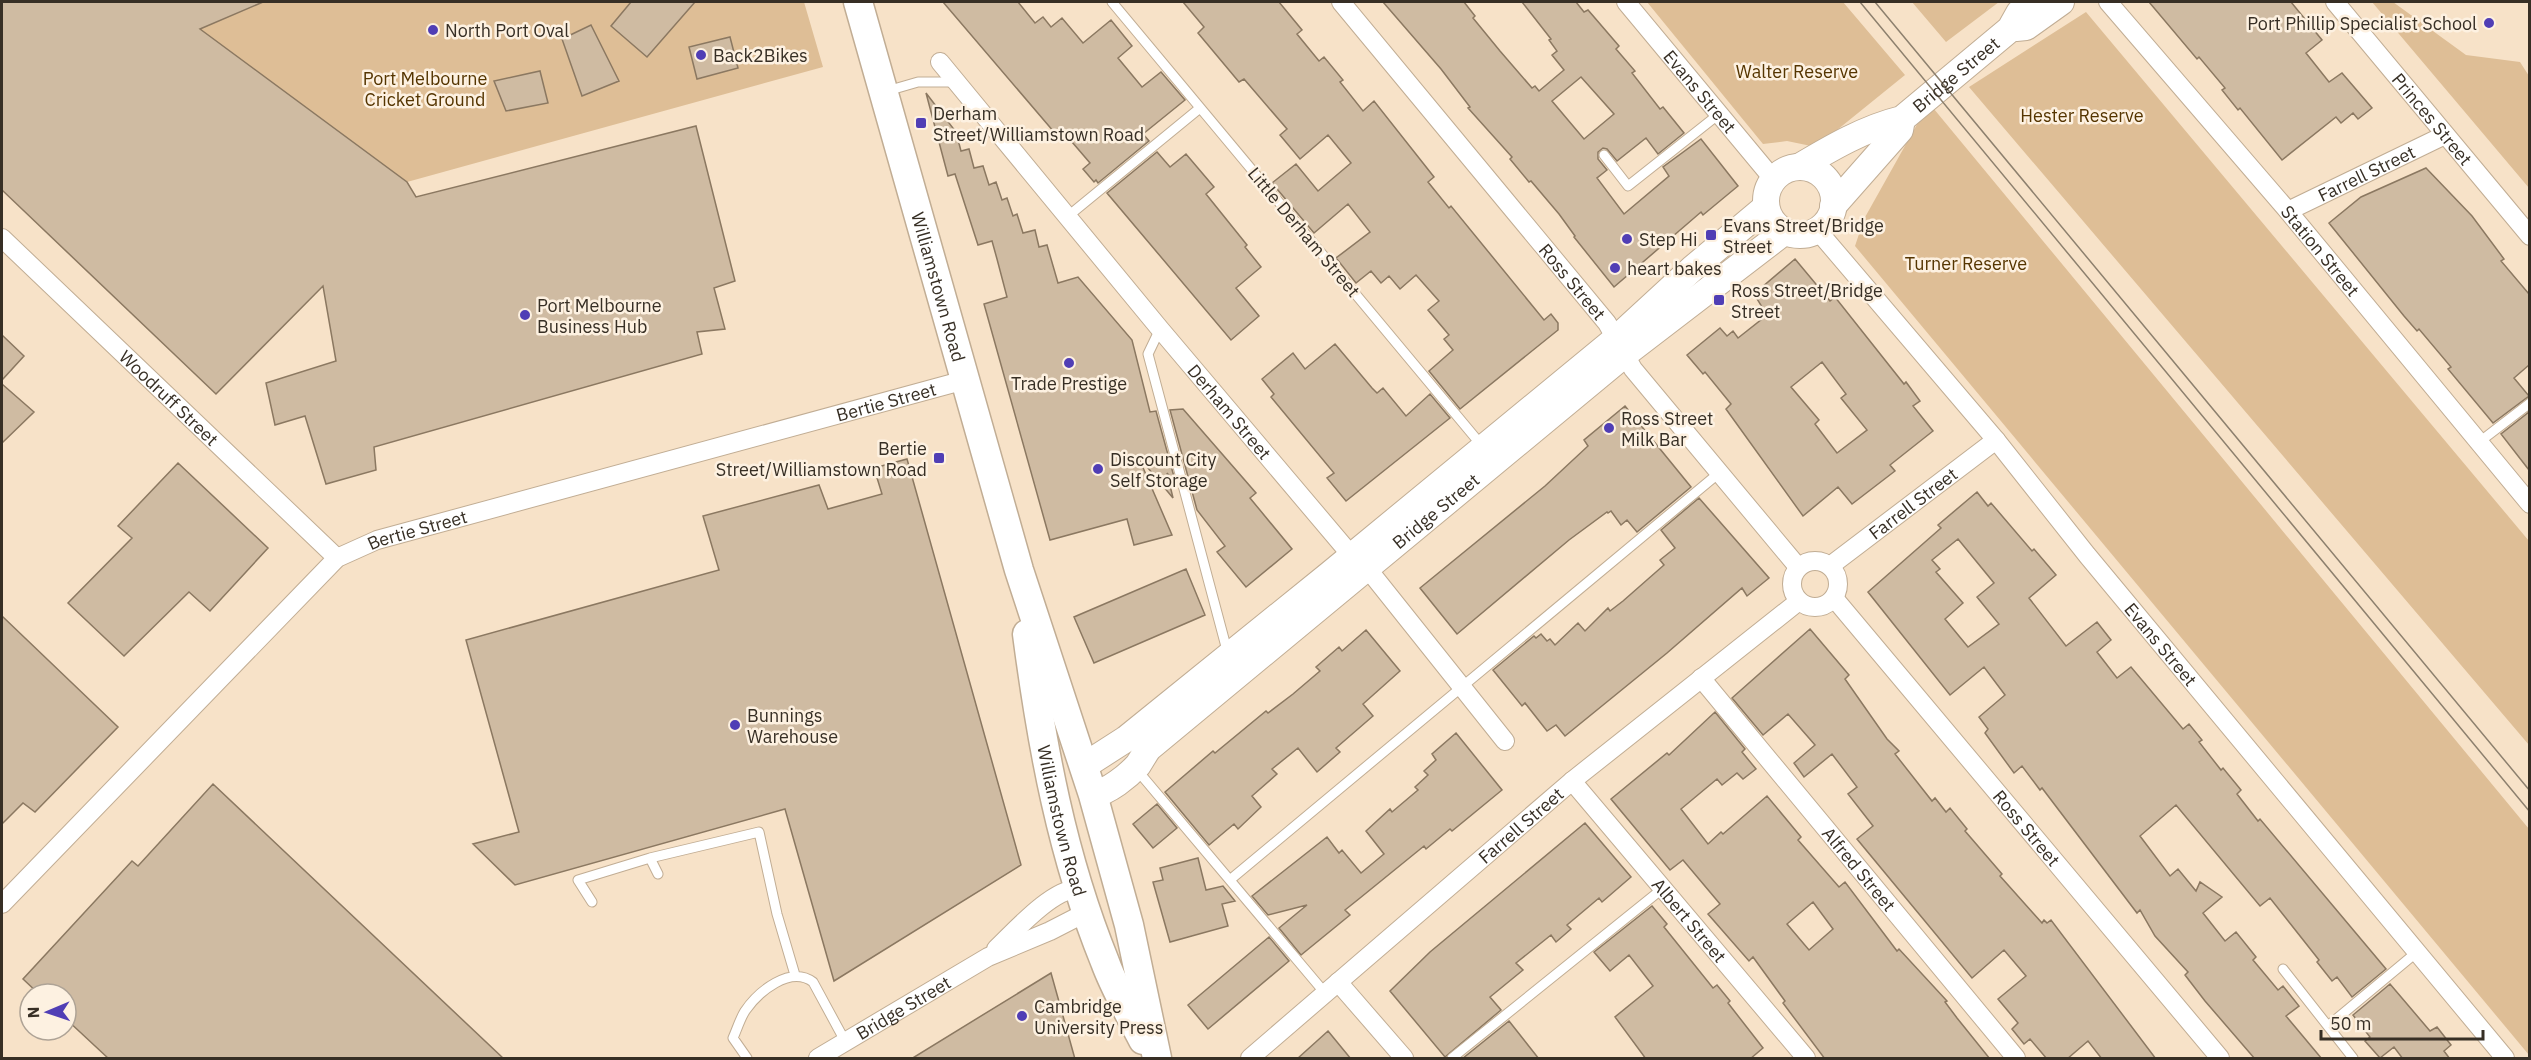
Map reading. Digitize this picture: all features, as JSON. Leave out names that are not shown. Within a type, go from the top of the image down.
[{"type":"main road","name":"Williamstown Road","points":[[858,2],[1019,570],[1093,795],[1129,925],[1157,1059]]},
{"type":"main road","name":"Williamstown Road","points":[[1019,570],[1040,730],[1053,792],[1082,900],[1114,982],[1152,1059]]},
{"type":"main road","points":[[1053,792],[1084,766]]},
{"type":"main road","points":[[1053,792],[1093,795]]},
{"type":"main road","points":[[1082,900],[1120,893]]},
{"type":"street","name":"Ross Street","points":[[1341,2],[1607,323],[1633,369],[1798,567]]},
{"type":"street","name":"Evans Street","points":[[1626,2],[1774,180]]},
{"type":"street","name":"Bridge Street","points":[[1799,167],[1832,147],[1885,123],[1902,119],[2010,29],[2019,13],[2032,2]]},
{"type":"street","name":"Bridge Street","points":[[2010,29],[2026,27],[2061,2]]},
{"type":"street","name":"Station Street","points":[[2108,2],[2288,211],[2529,504]]},
{"type":"street","name":"Princes Street","points":[[2335,2],[2529,236]]},
{"type":"street","name":"Derham Street","points":[[940,62],[1160,329],[1359,562],[1505,741]]},
{"type":"street","name":"Bridge Street","points":[[1833,206],[1900,130],[1902,119]]},
{"type":"street","name":"Farrell Street","points":[[2288,211],[2445,135]]},
{"type":"street","points":[[1799,167],[1821,174],[1833,194],[1831,216],[1818,231],[1806,235],[1795,235],[1784,231],[1769,217],[1766,207],[1767,193],[1774,180],[1785,171],[1799,167]]},
{"type":"street","name":"Bridge Street","points":[[1621,346],[1692,269],[1766,207]]},
{"type":"street","name":"Bridge Street","points":[[1093,795],[1110,788],[1135,768],[1149,748],[1235,680],[1359,562],[1621,346],[1784,231]]},
{"type":"street","name":"Evans Street","points":[[1818,231],[1996,440],[2087,555],[2505,1059]]},
{"type":"street","name":"Woodruff Street","points":[[2,238],[337,558]]},
{"type":"street","name":"Bertie Street","points":[[2,904],[337,558],[377,540],[965,380]]},
{"type":"street","name":"Farrell Street","points":[[1830,566],[1996,440]]},
{"type":"street","points":[[1817,560],[1830,566],[1838,577],[1839,585],[1834,598],[1821,607],[1813,608],[1799,601],[1794,595],[1791,581],[1798,567],[1817,560]]},
{"type":"street","name":"Bridge Street","points":[[1084,766],[1126,739],[1228,654],[1359,562]]},
{"type":"street","name":"Ross Street","points":[[1834,598],[2220,1059]]},
{"type":"street","name":"Farrell Street","points":[[1250,1059],[1572,781],[1799,601]]},
{"type":"street","name":"Alfred Street","points":[[1701,678],[2016,1059]]},
{"type":"street","name":"Albert Street","points":[[1572,781],[1806,1059]]},
{"type":"street","name":"Bridge Street","points":[[818,1059],[988,957],[1050,931],[1082,900],[1068,889],[1053,899],[988,957]]},
{"type":"street","points":[[1332,987],[1404,1059]]},
{"type":"lane","name":"Little Derham Street","points":[[1112,2],[1489,455]]},
{"type":"lane","points":[[884,92],[916,82],[955,82]]},
{"type":"lane","points":[[1067,217],[1200,108]]},
{"type":"lane","points":[[1604,155],[1628,186],[1719,114]]},
{"type":"lane","points":[[1160,329],[1148,354],[1235,680]]},
{"type":"lane","points":[[2478,443],[2529,403]]},
{"type":"lane","points":[[1231,879],[1719,473]]},
{"type":"lane","points":[[1135,768],[1231,879],[1332,987]]},
{"type":"lane","points":[[592,902],[578,880],[650,858],[759,832],[777,914],[795,975]]},
{"type":"lane","points":[[650,858],[658,874]]},
{"type":"lane","points":[[1452,1059],[1662,889]]},
{"type":"lane","points":[[2328,1026],[2417,952]]},
{"type":"lane","points":[[2283,969],[2354,1059]]},
{"type":"lane","points":[[747,1059],[733,1038],[744,1013],[754,1000],[769,988],[795,975],[806,976],[813,981],[845,1041]]},
{"type":"green space","name":"Port Melbourne Cricket Ground","points":[[163,2],[804,2],[823,67],[407,182]]},
{"type":"green space","name":"Walter Reserve","points":[[1647,2],[1843,2],[1905,75],[1816,147],[1787,141],[1763,144]]},
{"type":"green space","points":[[1912,2],[1999,2],[1946,42]]},
{"type":"green space","points":[[2372,2],[2393,2],[2466,55],[2520,62],[2529,76],[2529,188]]},
{"type":"green space","name":"Hester Reserve","points":[[2086,12],[2529,541],[2529,745],[1969,87]]},
{"type":"green space","name":"Turner Reserve","points":[[1929,103],[2529,829],[2529,1055],[1855,246],[1864,219]]},
{"type":"building","points":[[2,2],[263,2],[200,29],[407,182],[416,197],[696,126],[735,281],[714,288],[725,329],[697,332],[702,354],[374,447],[376,470],[326,484],[305,416],[275,425],[266,383],[336,361],[323,286],[216,394],[2,190]]},
{"type":"building","points":[[631,2],[695,2],[647,57],[611,26]]},
{"type":"building","points":[[943,2],[1018,2],[1035,23],[1043,17],[1051,27],[1062,18],[1083,43],[1111,20],[1132,46],[1118,58],[1142,87],[1161,72],[1185,100],[1143,134],[1149,141],[1098,183],[1096,180],[1094,182],[1083,169],[1090,163],[1060,128],[1054,132]]},
{"type":"building","points":[[1183,2],[1279,2],[1302,30],[1297,34],[1319,61],[1324,57],[1343,80],[1340,82],[1363,111],[1374,101],[1434,177],[1428,182],[1449,208],[1451,206],[1544,320],[1551,314],[1558,323],[1558,330],[1460,409],[1429,371],[1453,350],[1444,339],[1449,335],[1428,310],[1439,301],[1416,275],[1400,289],[1389,276],[1381,283],[1371,271],[1356,283],[1336,258],[1370,232],[1348,204],[1314,233],[1272,183],[1296,164],[1318,191],[1351,163],[1328,135],[1300,159],[1280,135],[1287,129],[1244,79],[1239,82],[1198,33],[1204,27]]},
{"type":"building","points":[[1383,2],[1464,2],[1475,16],[1473,18],[1500,51],[1532,88],[1535,86],[1539,91],[1564,70],[1552,55],[1557,51],[1549,40],[1551,39],[1522,2],[1576,2],[1584,12],[1588,10],[1619,46],[1616,49],[1635,71],[1632,73],[1660,109],[1663,107],[1684,133],[1658,154],[1646,138],[1617,161],[1607,149],[1603,148],[1598,152],[1598,159],[1607,170],[1597,178],[1624,214],[1669,176],[1663,167],[1701,139],[1738,186],[1703,215],[1701,212],[1614,287],[1574,237],[1559,214],[1531,181],[1529,182],[1510,159],[1512,157],[1468,108],[1470,107],[1441,69]],"holes":[[[1581,77],[1614,114],[1584,139],[1552,101]]]},
{"type":"building","points":[[2149,2],[2291,2],[2322,40],[2306,53],[2329,82],[2342,73],[2372,108],[2358,119],[2353,113],[2341,123],[2336,117],[2282,160],[2240,108],[2238,110],[2222,90],[2225,88],[2199,57],[2197,59]]},
{"type":"building","points":[[591,25],[619,81],[582,96],[562,39]]},
{"type":"building","points":[[730,37],[738,68],[697,79],[689,47]]},
{"type":"building","points":[[540,71],[548,103],[506,111],[494,81]]},
{"type":"building","points":[[926,93],[956,132],[961,151],[969,149],[974,168],[983,166],[989,185],[996,182],[1002,200],[1007,198],[1013,216],[1017,214],[1023,233],[1035,230],[1039,247],[1047,245],[1058,283],[1078,277],[1132,340],[1150,412],[1156,411],[1176,484],[1167,473],[1173,498],[1138,456],[1172,535],[1134,545],[1127,519],[1050,540],[984,304],[1007,297],[997,259],[992,241],[978,245],[955,174],[948,176]]},
{"type":"building","points":[[1157,152],[1170,167],[1186,154],[1214,187],[1206,194],[1247,245],[1245,247],[1261,267],[1236,288],[1259,316],[1231,340],[1107,193]]},
{"type":"building","points":[[2426,168],[2472,216],[2504,259],[2501,261],[2529,294],[2529,365],[2514,378],[2529,396],[2493,423],[2448,369],[2451,367],[2419,329],[2417,331],[2404,316],[2329,223],[2361,197]]},
{"type":"building","points":[[1795,259],[1830,301],[1835,297],[1920,401],[1913,406],[1933,431],[1890,465],[1895,471],[1852,504],[1838,487],[1803,516],[1726,409],[1731,404],[1705,372],[1703,374],[1687,355],[1720,328],[1727,336],[1733,331],[1738,338],[1767,315],[1754,294]],"holes":[[[1822,362],[1846,394],[1841,398],[1867,430],[1837,453],[1815,424],[1819,420],[1791,387]]]},
{"type":"building","points":[[2,335],[24,356],[2,380]]},
{"type":"building","points":[[1335,344],[1372,388],[1377,393],[1383,388],[1406,416],[1430,394],[1450,418],[1346,501],[1327,478],[1334,473],[1271,397],[1274,394],[1262,379],[1293,353],[1305,369]]},
{"type":"building","points":[[2,384],[34,412],[2,443]]},
{"type":"building","points":[[1625,406],[1691,487],[1637,532],[1627,520],[1621,525],[1611,511],[1607,512],[1569,540],[1457,634],[1420,588],[1545,486],[1588,446],[1584,440]]},
{"type":"building","points":[[1183,409],[1256,493],[1250,498],[1292,549],[1246,587],[1217,552],[1225,546],[1197,510],[1170,410]]},
{"type":"building","points":[[2529,412],[2529,470],[2501,434]]},
{"type":"building","name":"Bunnings Warehouse","points":[[907,459],[1021,865],[834,981],[785,809],[515,885],[473,844],[519,832],[466,640],[719,570],[703,516],[819,485],[828,509],[882,494],[874,468]]},
{"type":"building","points":[[178,463],[268,548],[210,611],[189,592],[124,656],[68,603],[132,538],[118,526]]},
{"type":"building","points":[[1977,492],[1988,506],[1991,503],[2056,575],[2029,598],[2066,646],[2097,622],[2111,640],[2097,652],[2117,678],[2131,667],[2183,729],[2189,724],[2202,740],[2199,742],[2221,770],[2223,768],[2241,790],[2237,794],[2258,821],[2260,819],[2386,969],[2352,997],[2337,977],[2332,981],[2317,962],[2319,960],[2270,898],[2260,906],[2176,805],[2140,836],[2170,876],[2178,869],[2196,891],[2200,882],[2222,897],[2203,913],[2225,941],[2236,932],[2256,957],[2253,960],[2278,990],[2283,986],[2299,1006],[2286,1016],[2322,1059],[2255,1059],[2205,1001],[2185,975],[2188,972],[2155,936],[2140,910],[2137,913],[2042,788],[2040,790],[2022,766],[2014,773],[1985,733],[1988,729],[1979,717],[2005,695],[1984,667],[1950,695],[1868,592],[1941,528],[1938,525]],"holes":[[[1958,539],[1994,583],[1977,597],[1999,624],[1968,647],[1945,619],[1963,603],[1936,572],[1940,569],[1932,560]]]},
{"type":"building","points":[[1699,498],[1769,578],[1747,596],[1742,588],[1565,736],[1556,725],[1547,731],[1525,703],[1522,706],[1493,670],[1534,636],[1536,638],[1541,634],[1555,645],[1578,623],[1585,631],[1608,608],[1610,611],[1623,601],[1664,565],[1660,560],[1675,548],[1661,530]]},
{"type":"building","points":[[1186,569],[1205,615],[1094,663],[1074,617]]},
{"type":"building","points":[[2,616],[118,727],[35,812],[23,803],[2,824]]},
{"type":"building","points":[[1810,629],[1849,675],[1845,679],[1887,739],[1899,751],[1895,754],[1932,801],[1935,798],[1946,812],[1950,808],[1967,829],[1965,831],[2002,874],[2000,876],[2042,923],[2044,920],[2047,923],[2051,920],[2156,1059],[2102,1059],[2088,1041],[2067,1059],[2047,1059],[2030,1039],[2024,1044],[2012,1029],[2018,1023],[1998,999],[2026,976],[2004,950],[1972,978],[1857,839],[1873,826],[1848,794],[1857,787],[1832,754],[1804,777],[1794,763],[1815,745],[1788,714],[1763,735],[1732,698]]},
{"type":"building","points":[[1366,630],[1400,671],[1363,704],[1373,716],[1336,748],[1340,752],[1317,772],[1298,748],[1272,769],[1277,774],[1252,796],[1261,807],[1238,829],[1234,824],[1209,845],[1165,792],[1213,751],[1215,753],[1266,711],[1268,713],[1293,694],[1320,671],[1316,667],[1339,647],[1342,651]]},
{"type":"building","points":[[1715,712],[1745,749],[1742,752],[1756,769],[1743,779],[1737,773],[1722,785],[1717,779],[1681,809],[1708,844],[1767,796],[1801,837],[1798,840],[1839,887],[1845,882],[1897,951],[1899,949],[1947,1001],[1945,1002],[1990,1059],[1825,1059],[1783,1003],[1785,1001],[1753,957],[1749,961],[1708,914],[1720,904],[1683,860],[1670,870],[1611,799],[1667,753],[1669,755]],"holes":[[[1813,902],[1833,929],[1809,950],[1787,924]]]},
{"type":"building","points":[[1456,733],[1502,790],[1452,831],[1450,829],[1426,849],[1424,846],[1345,910],[1350,915],[1301,955],[1279,928],[1307,905],[1268,915],[1252,896],[1327,837],[1339,853],[1342,850],[1361,873],[1384,854],[1366,831],[1390,809],[1392,812],[1418,790],[1415,787],[1428,775],[1424,771],[1436,760],[1432,754]]},
{"type":"building","points":[[213,784],[504,1059],[109,1059],[78,1030],[78,982],[26,982],[23,979],[132,861],[138,866]]},
{"type":"building","points":[[1157,804],[1177,828],[1153,848],[1133,824]]},
{"type":"building","points":[[1585,823],[1631,877],[1602,902],[1599,898],[1567,925],[1571,929],[1556,942],[1551,935],[1516,963],[1523,970],[1490,997],[1501,1010],[1445,1057],[1390,991],[1430,952]]},
{"type":"building","points":[[1198,858],[1206,890],[1223,886],[1235,901],[1222,904],[1228,926],[1170,942],[1153,882],[1163,880],[1160,868]]},
{"type":"building","points":[[1652,906],[1667,924],[1664,927],[1713,988],[1717,985],[1763,1048],[1750,1059],[1646,1059],[1615,1017],[1653,986],[1629,955],[1610,971],[1594,952]]},
{"type":"building","points":[[1269,937],[1289,961],[1208,1029],[1188,1005]]},
{"type":"building","name":"Cambridge University Press","points":[[1051,973],[1075,1059],[911,1059]]},
{"type":"building","points":[[2390,984],[2430,1031],[2437,1027],[2451,1045],[2444,1051],[2450,1059],[2403,1059],[2394,1047],[2380,1058],[2365,1041],[2370,1037],[2353,1015]]},
{"type":"building","points":[[1509,1021],[1539,1059],[1462,1059]]},
{"type":"building","points":[[1328,1031],[1351,1059],[1297,1059]]},
{"type":"tram line","points":[[1860,2],[2530,812]]},
{"type":"tram line","points":[[1875,2],[2530,791]]},
{"type":"place","name":"Port Phillip Specialist School","points":[[2489,23]]},
{"type":"place","name":"North Port Oval","points":[[433,30]]},
{"type":"place","name":"Back2Bikes","points":[[701,55]]},
{"type":"place","name":"Derham Street/Williamstown Road","points":[[921,123]]},
{"type":"place","name":"Evans Street/Bridge Street","points":[[1711,235]]},
{"type":"place","name":"Step Hi","points":[[1627,239]]},
{"type":"place","name":"heart bakes","points":[[1615,268]]},
{"type":"place","name":"Ross Street/Bridge Street","points":[[1719,300]]},
{"type":"place","name":"Port Melbourne Business Hub","points":[[525,315]]},
{"type":"place","name":"Trade Prestige","points":[[1069,363]]},
{"type":"place","name":"Ross Street Milk Bar","points":[[1609,428]]},
{"type":"place","name":"Bertie Street/Williamstown Road","points":[[939,458]]},
{"type":"place","name":"Discount City Self Storage","points":[[1098,469]]},
{"type":"place","name":"Bunnings Warehouse","points":[[735,725]]},
{"type":"place","name":"Cambridge University Press","points":[[1022,1016]]}]
